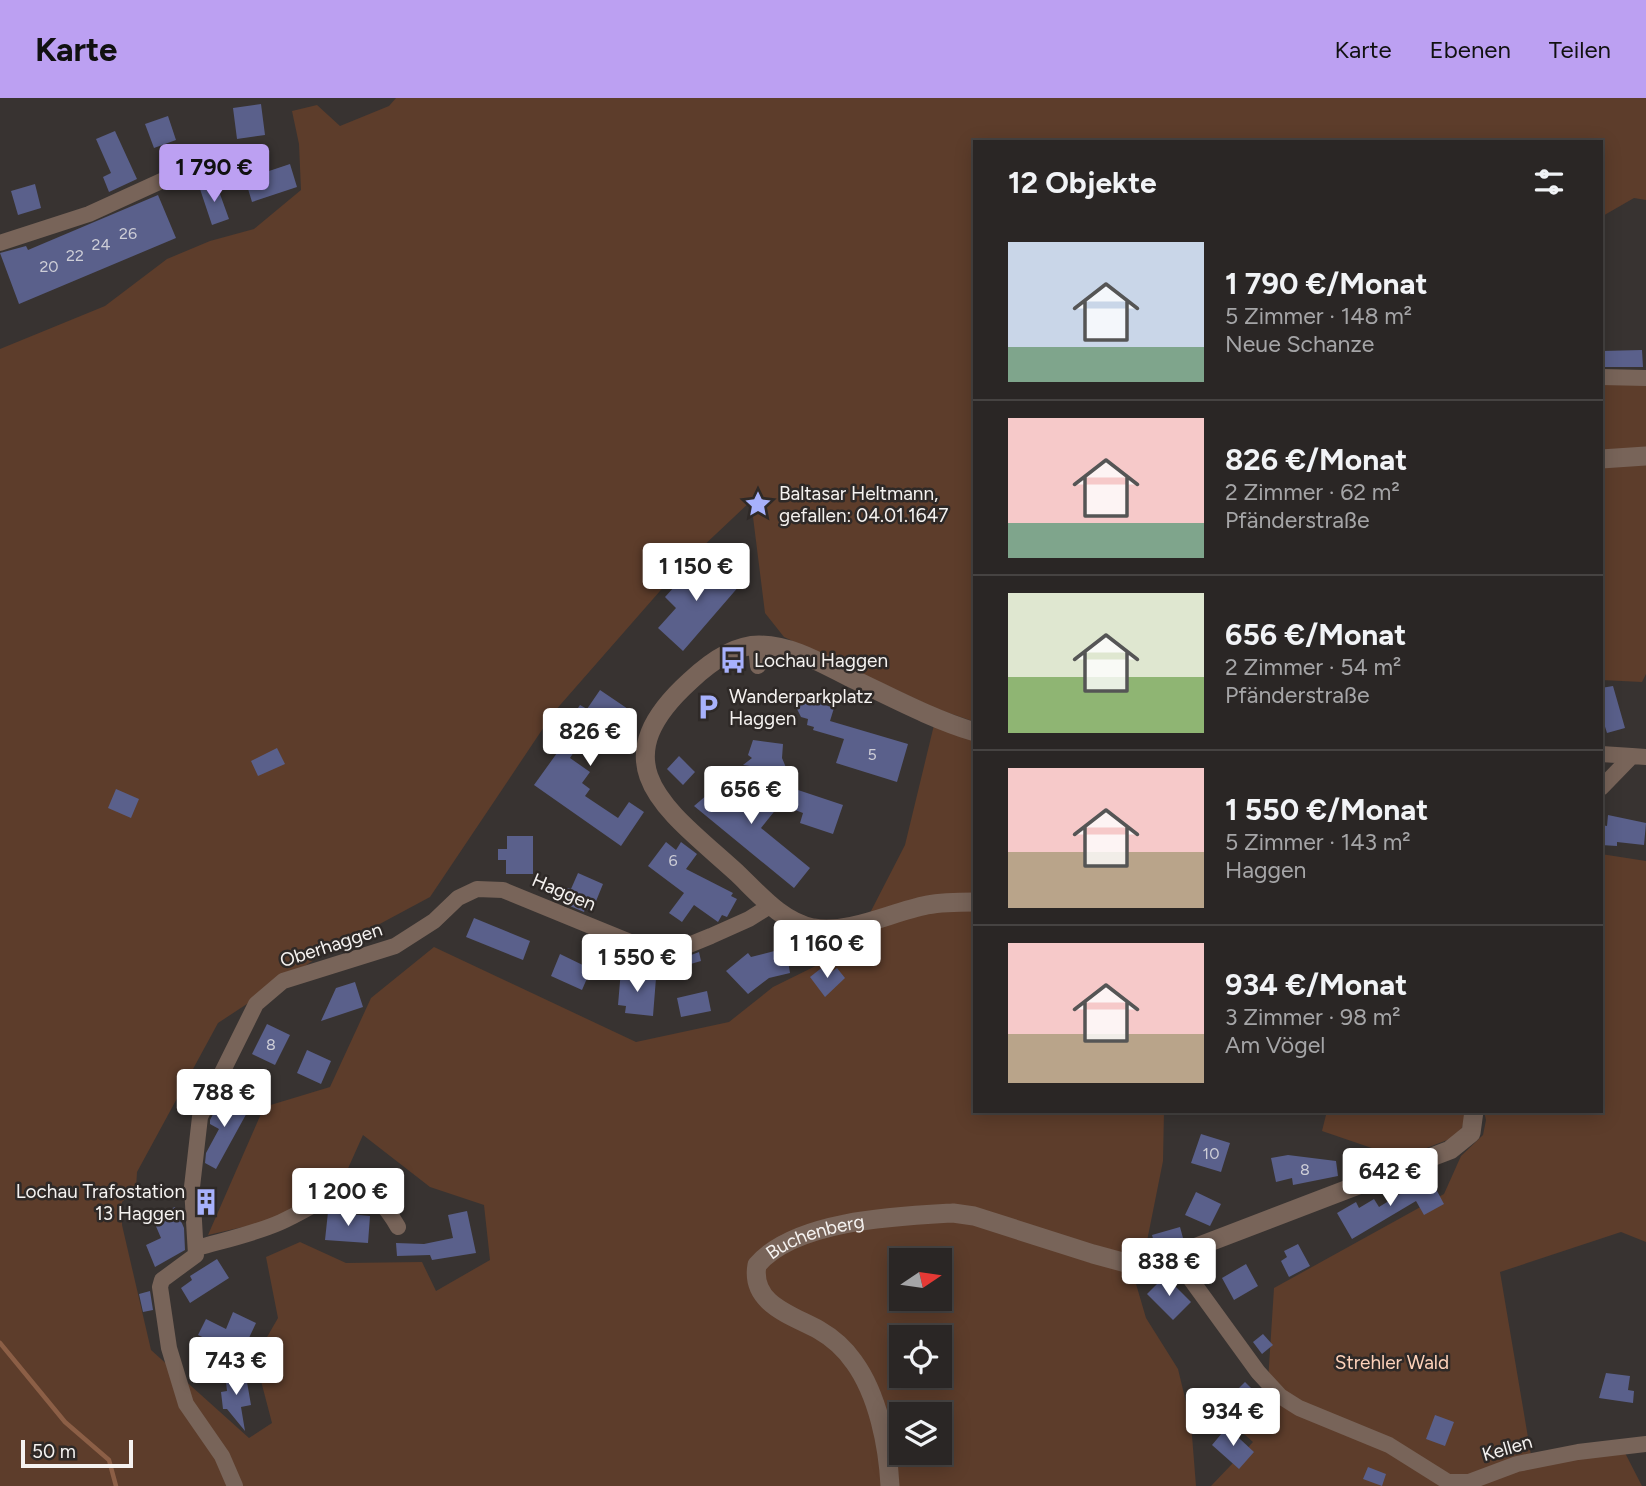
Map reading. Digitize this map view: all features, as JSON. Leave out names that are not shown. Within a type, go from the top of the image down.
[{"type":"street","points":[[0,243],[79,218],[225,152]]},
{"type":"street","points":[[1603,377],[1646,378]]},
{"type":"street","points":[[1603,459],[1646,456]]},
{"type":"street","points":[[756,645],[758,666]]},
{"type":"street","points":[[973,731],[919,711],[792,651],[756,645],[720,658],[676,694],[653,725],[646,744],[645,764],[651,784],[661,801],[770,906],[801,924],[830,929],[928,905],[973,902]]},
{"type":"street","points":[[1603,754],[1639,756]]},
{"type":"street","points":[[1603,786],[1639,756]]},
{"type":"street","name":"Haggen","points":[[458,898],[477,889],[503,890],[630,942],[660,950],[684,947],[750,919],[770,906]]},
{"type":"street","name":"Oberhaggen","points":[[197,1248],[191,1195],[198,1126],[256,1004],[289,979],[350,963],[403,942],[447,910],[458,898]]},
{"type":"street","points":[[1177,1254],[1450,1150],[1471,1133],[1474,1113]]},
{"type":"street","points":[[235,1486],[222,1456],[186,1404],[169,1348],[160,1287],[166,1275],[193,1259],[197,1248],[272,1226],[330,1194],[351,1190],[365,1191],[377,1197],[398,1227]]},
{"type":"street","name":"Buchenberg","points":[[890,1486],[876,1410],[861,1371],[832,1338],[768,1302],[760,1290],[757,1265],[780,1247],[811,1233],[923,1215],[963,1214],[1126,1263],[1177,1254]]},
{"type":"street","name":"Kellen","points":[[1177,1254],[1184,1270],[1258,1372],[1280,1396],[1299,1408],[1389,1445],[1442,1479],[1463,1483],[1517,1464],[1578,1452],[1646,1444]]},
{"type":"green space","points":[[396,98],[1646,98],[1646,200],[1634,198],[1603,216],[1603,140],[973,140],[973,721],[937,709],[784,637],[765,613],[751,501],[681,567],[554,712],[430,897],[320,956],[218,1023],[137,1172],[136,1189],[122,1202],[122,1225],[151,1350],[249,1438],[272,1423],[255,1358],[278,1318],[266,1257],[300,1242],[346,1263],[422,1262],[436,1291],[490,1260],[484,1205],[430,1187],[363,1135],[341,1184],[269,1221],[208,1235],[264,1107],[330,1087],[371,998],[434,947],[636,1042],[729,1022],[773,987],[852,948],[905,845],[934,725],[973,737],[973,1113],[1164,1113],[1163,1161],[1147,1241],[1134,1277],[1146,1318],[1178,1369],[1191,1423],[1196,1486],[0,1486],[0,349],[105,306],[167,259],[210,241],[254,229],[301,190],[299,144],[292,111],[317,105],[340,126],[389,106]]},
{"type":"green space","points":[[1603,377],[1646,378],[1646,674],[1642,682],[1603,680]]},
{"type":"green space","name":"Strehler Wald","points":[[1603,854],[1646,861],[1646,1242],[1621,1232],[1500,1272],[1532,1461],[1622,1447],[1642,1486],[1211,1486],[1253,1442],[1236,1427],[1267,1397],[1274,1288],[1444,1194],[1461,1156],[1483,1135],[1484,1113],[1603,1113]]},
{"type":"green space","points":[[1326,1113],[1466,1113],[1460,1135],[1401,1158],[1322,1131]]},
{"type":"building","points":[[261,104],[265,135],[237,139],[233,108]]},
{"type":"building","points":[[168,116],[176,140],[154,148],[145,124]]},
{"type":"building","points":[[115,131],[137,179],[109,192],[103,177],[111,173],[96,139]]},
{"type":"building","points":[[290,164],[297,187],[252,202],[245,179]]},
{"type":"building","points":[[216,183],[229,219],[212,225],[200,189]]},
{"type":"building","points":[[35,184],[41,208],[18,215],[11,191]]},
{"type":"building","points":[[158,195],[176,238],[19,304],[0,253],[26,246],[28,250]]},
{"type":"building","points":[[1642,350],[1643,367],[1603,367],[1603,351]]},
{"type":"building","points":[[696,563],[708,575],[717,564],[740,585],[683,651],[658,628],[676,608],[665,597]]},
{"type":"building","points":[[1613,686],[1625,728],[1607,733],[1603,720],[1603,688]]},
{"type":"building","points":[[600,690],[631,711],[622,723],[630,729],[612,754],[585,735],[570,758],[590,772],[582,783],[590,789],[585,796],[618,818],[629,802],[644,812],[621,846],[534,785],[575,728],[568,723],[580,705],[587,709]]},
{"type":"building","points":[[804,694],[823,700],[822,704],[834,708],[830,721],[908,744],[897,782],[836,763],[844,739],[813,730],[814,727],[807,725],[808,719],[801,717],[793,701]]},
{"type":"building","points":[[753,740],[783,744],[782,758],[795,789],[843,805],[833,834],[800,823],[803,813],[787,807],[771,769],[743,765],[752,758],[748,755]]},
{"type":"building","points":[[277,748],[285,764],[258,776],[251,761]]},
{"type":"building","points":[[679,756],[695,772],[683,785],[667,769]]},
{"type":"building","points":[[734,772],[777,808],[761,828],[810,868],[794,888],[694,806]]},
{"type":"building","points":[[116,789],[139,799],[131,818],[108,808]]},
{"type":"building","points":[[1608,815],[1646,823],[1644,845],[1617,842],[1617,846],[1603,845],[1603,825],[1607,826]]},
{"type":"building","points":[[507,836],[533,836],[533,874],[506,874],[506,860],[498,860],[498,849],[507,849]]},
{"type":"building","points":[[666,842],[676,850],[681,842],[697,854],[686,869],[733,893],[731,896],[737,899],[727,917],[722,915],[718,922],[694,905],[682,922],[669,913],[684,893],[648,866]]},
{"type":"building","points":[[578,873],[603,884],[592,911],[585,909],[584,912],[558,901],[564,887],[571,889]]},
{"type":"building","points":[[474,918],[530,941],[523,960],[466,937]]},
{"type":"building","points":[[786,948],[790,973],[769,978],[748,994],[726,971],[748,953],[751,957]]},
{"type":"building","points":[[699,952],[701,961],[687,965],[686,957]]},
{"type":"building","points":[[560,954],[591,969],[582,990],[551,976]]},
{"type":"building","points":[[824,966],[830,973],[837,968],[845,978],[825,997],[810,977]]},
{"type":"building","points":[[621,970],[633,971],[633,976],[656,978],[653,1016],[625,1013],[626,1006],[618,1005]]},
{"type":"building","points":[[355,982],[363,1007],[321,1021],[336,988]]},
{"type":"building","points":[[707,991],[711,1011],[681,1017],[677,998]]},
{"type":"building","points":[[267,1024],[290,1035],[275,1065],[252,1054]]},
{"type":"building","points":[[307,1050],[331,1061],[321,1084],[297,1073]]},
{"type":"building","points":[[223,1095],[249,1109],[216,1169],[205,1163],[206,1153],[219,1129],[210,1124],[210,1120]]},
{"type":"building","points":[[1201,1134],[1230,1143],[1221,1172],[1191,1163]]},
{"type":"building","points":[[1288,1155],[1336,1161],[1338,1176],[1293,1185],[1292,1178],[1276,1182],[1271,1158]]},
{"type":"building","points":[[1429,1176],[1444,1204],[1424,1215],[1416,1201],[1352,1239],[1337,1213],[1356,1202],[1359,1208],[1374,1199],[1379,1207]]},
{"type":"building","points":[[1196,1192],[1221,1204],[1210,1226],[1185,1215]]},
{"type":"building","points":[[175,1207],[184,1228],[185,1250],[155,1267],[146,1245],[161,1238],[152,1217]]},
{"type":"building","points":[[467,1211],[476,1253],[432,1260],[430,1255],[397,1256],[396,1243],[424,1244],[453,1238],[448,1215]]},
{"type":"building","points":[[328,1212],[370,1216],[368,1243],[325,1240]]},
{"type":"building","points":[[1180,1227],[1183,1238],[1155,1246],[1152,1235]]},
{"type":"building","points":[[1298,1244],[1310,1266],[1289,1277],[1281,1261],[1287,1257],[1284,1251]]},
{"type":"building","points":[[217,1259],[229,1278],[190,1303],[181,1288],[192,1280],[190,1276]]},
{"type":"building","points":[[1246,1264],[1258,1286],[1234,1300],[1222,1278]]},
{"type":"building","points":[[1165,1276],[1191,1302],[1173,1320],[1147,1294]]},
{"type":"building","points":[[150,1291],[153,1310],[143,1312],[139,1294]]},
{"type":"building","points":[[233,1312],[256,1323],[241,1355],[198,1335],[206,1319],[226,1329]]},
{"type":"building","points":[[1263,1334],[1273,1345],[1262,1354],[1253,1342]]},
{"type":"building","points":[[233,1372],[247,1382],[251,1405],[241,1407],[245,1431],[227,1409],[223,1409],[221,1392],[227,1391],[226,1382]]},
{"type":"building","points":[[1606,1373],[1630,1376],[1628,1390],[1634,1391],[1633,1403],[1599,1398]]},
{"type":"building","points":[[1245,1382],[1262,1399],[1244,1416],[1228,1399]]},
{"type":"building","points":[[1435,1415],[1454,1422],[1445,1446],[1426,1439]]},
{"type":"building","points":[[1227,1427],[1254,1452],[1239,1469],[1212,1445]]},
{"type":"building","points":[[1368,1467],[1386,1474],[1382,1486],[1363,1479]]},
{"type":"waterway","points":[[0,1343],[65,1422],[109,1460],[116,1486]]},
{"type":"place","name":"Baltasar Heltmann, gefallen: 04.01.1647","points":[[758,504]]},
{"type":"place","name":"Lochau Haggen","points":[[733,660]]},
{"type":"place","name":"Wanderparkplatz Haggen","points":[[708,707]]},
{"type":"place","name":"Lochau Trafostation 13 Haggen","points":[[206,1202]]}]
